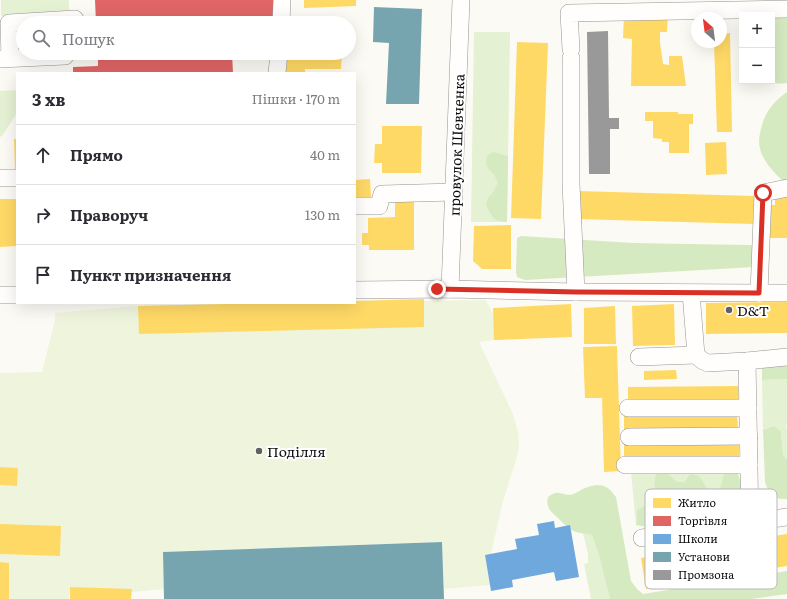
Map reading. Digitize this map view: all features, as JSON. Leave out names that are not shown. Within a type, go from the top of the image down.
[{"type":"street","points":[[281,16],[282,0]]},
{"type":"street","name":"провулок Шевченка","points":[[450,289],[461,0]]},
{"type":"street","points":[[576,292],[571,184],[571,54],[569,13],[730,5],[787,9]]},
{"type":"street","points":[[16,23],[9,23],[5,59],[16,58]]},
{"type":"street","points":[[277,72],[278,60]]},
{"type":"street","points":[[0,178],[16,178]]},
{"type":"street","points":[[759,293],[763,193],[787,188]]},
{"type":"street","points":[[356,206],[378,206],[382,194],[454,192]]},
{"type":"street","points":[[356,290],[450,289],[576,292],[787,293]]},
{"type":"street","points":[[691,293],[696,355]]},
{"type":"street","points":[[0,295],[16,295]]},
{"type":"street","points":[[639,357],[696,355],[708,363],[787,357]]},
{"type":"street","points":[[748,361],[749,489]]},
{"type":"street","points":[[628,408],[748,408]]},
{"type":"street","points":[[629,437],[749,436]]},
{"type":"street","points":[[625,465],[749,464]]},
{"type":"street","points":[[777,519],[787,517]]},
{"type":"green space","points":[[1,0],[69,0],[69,12],[1,16]]},
{"type":"green space","points":[[787,13],[787,83],[780,84],[775,83],[775,15]]},
{"type":"green space","points":[[474,32],[510,32],[507,222],[471,222]]},
{"type":"green space","points":[[16,90],[16,115],[0,137],[0,91]]},
{"type":"green space","points":[[787,92],[787,184],[777,175],[764,159],[759,141],[764,118],[774,103]]},
{"type":"green space","points":[[494,152],[508,156],[507,222],[496,220],[486,205],[488,198],[494,191],[498,182],[486,163],[486,158],[489,154]]},
{"type":"green space","points":[[521,236],[633,243],[752,245],[755,257],[755,267],[525,280],[517,277],[516,272],[517,238]]},
{"type":"green space","name":"Поділля","points":[[424,299],[424,301],[486,300],[494,316],[494,340],[479,342],[513,414],[518,432],[519,444],[517,457],[503,501],[491,554],[485,555],[490,585],[444,589],[442,542],[163,552],[164,589],[132,592],[70,588],[69,599],[9,599],[9,563],[0,562],[0,373],[42,372],[55,320],[55,313],[138,306],[356,304],[356,301]]},
{"type":"green space","points":[[787,363],[787,379],[762,380],[762,365]]},
{"type":"green space","points":[[787,379],[787,459],[783,455],[781,431],[774,426],[763,430],[762,380]]},
{"type":"green space","points":[[774,426],[781,431],[783,455],[787,459],[787,499],[777,498],[777,489],[768,489],[765,482],[763,430]]},
{"type":"green space","points":[[737,471],[720,489],[707,489],[690,474],[684,482],[677,482],[667,474],[654,485],[655,489],[645,489],[645,505],[637,510],[636,525],[631,472]]},
{"type":"green space","points":[[737,471],[743,489],[720,489],[724,474]]},
{"type":"green space","points":[[667,473],[677,482],[684,482],[690,474],[699,476],[708,489],[655,489],[654,485],[656,474]]},
{"type":"green space","points":[[595,485],[602,486],[611,491],[616,497],[631,581],[643,594],[674,589],[777,589],[777,573],[787,571],[787,594],[751,599],[610,599],[599,555],[592,535],[578,533],[569,529],[549,508],[547,501],[548,497],[554,493],[570,495]]},
{"type":"green space","points":[[645,505],[645,527],[636,525],[637,510]]},
{"type":"green space","points":[[583,533],[592,535],[600,559],[610,599],[591,599],[584,564],[588,563],[588,554]]},
{"type":"building: Житло","points":[[304,0],[356,0],[356,6],[304,8]]},
{"type":"building: Житло","points":[[624,15],[668,16],[667,32],[660,32],[663,64],[669,65],[669,56],[682,56],[686,86],[631,86],[632,39],[623,38]]},
{"type":"building: Житло","points":[[727,33],[730,33],[732,132],[717,132],[714,48],[727,48]]},
{"type":"building: Житло","points":[[517,42],[548,43],[541,219],[511,218]]},
{"type":"building: Житло","points":[[284,60],[342,60],[341,69],[305,69],[305,72],[284,72]]},
{"type":"building: Житло","points":[[645,112],[678,112],[678,114],[693,114],[693,124],[689,124],[689,153],[669,153],[669,142],[662,142],[662,139],[653,138],[653,121],[645,121]]},
{"type":"building: Житло","points":[[382,126],[422,126],[421,173],[382,173],[382,163],[374,163],[375,144],[382,144]]},
{"type":"building: Житло","points":[[14,139],[16,139],[16,172]]},
{"type":"building: Житло","points":[[726,142],[727,174],[706,175],[705,143]]},
{"type":"building: Житло","points":[[370,179],[371,197],[356,198],[356,180]]},
{"type":"building: Житло","points":[[577,191],[754,196],[753,224],[576,219]]},
{"type":"building: Житло","points":[[775,192],[787,192],[787,238],[767,238],[767,205],[775,205]]},
{"type":"building: Житло","points":[[0,199],[16,199],[16,246],[0,247]]},
{"type":"building: Житло","points":[[414,201],[414,250],[369,250],[369,245],[362,245],[362,233],[368,233],[368,218],[395,217],[395,202]]},
{"type":"building: Житло","points":[[511,225],[511,269],[482,269],[473,261],[474,226]]},
{"type":"building: Житло","points":[[424,299],[424,327],[139,334],[138,306],[356,304],[356,301]]},
{"type":"building: Житло","points":[[787,302],[787,333],[706,334],[706,303]]},
{"type":"building: Житло","points":[[571,304],[572,337],[494,340],[493,308]]},
{"type":"building: Житло","points":[[674,304],[675,345],[633,346],[632,306]]},
{"type":"building: Житло","points":[[615,306],[616,344],[584,344],[584,308]]},
{"type":"building: Житло","points":[[617,346],[621,471],[604,472],[602,398],[585,398],[583,347]]},
{"type":"building: Житло","points":[[676,370],[677,379],[644,380],[644,371]]},
{"type":"building: Житло","points":[[738,386],[739,404],[628,405],[628,387]]},
{"type":"building: Житло","points":[[737,411],[738,429],[624,432],[624,413]]},
{"type":"building: Житло","points":[[624,442],[739,442],[739,458],[624,458]]},
{"type":"building: Житло","points":[[0,467],[18,468],[17,486],[0,485]]},
{"type":"building: Житло","points":[[0,524],[61,526],[60,556],[0,554]]},
{"type":"building: Житло","points":[[787,534],[787,566],[777,568],[777,536]]},
{"type":"building: Житло","points":[[645,557],[645,583],[641,558]]},
{"type":"building: Житло","points":[[0,562],[9,563],[9,599],[0,599]]},
{"type":"building: Житло","points":[[70,587],[132,589],[131,599],[70,599]]},
{"type":"building: Торгівля","points":[[95,0],[274,0],[275,16],[96,16]]},
{"type":"building: Торгівля","points":[[98,60],[232,60],[233,72],[73,72],[73,67],[98,66]]},
{"type":"building: Школи","points":[[554,521],[555,528],[570,525],[579,577],[556,581],[554,572],[512,580],[513,587],[491,591],[485,555],[517,549],[515,539],[539,535],[537,524]]},
{"type":"building: Установи","points":[[374,7],[422,9],[419,104],[386,104],[389,43],[373,42]]},
{"type":"building: Установи","points":[[442,542],[444,599],[164,599],[163,552]]},
{"type":"building: Промзона","points":[[608,31],[609,118],[619,118],[619,129],[610,129],[610,174],[589,174],[587,32]]},
{"type":"place","name":"D&T","points":[[729,310]]},
{"type":"place","name":"Поділля","points":[[259,451]]},
{"type":"route","points":[[437,289],[576,292],[759,293],[763,193]]}]
